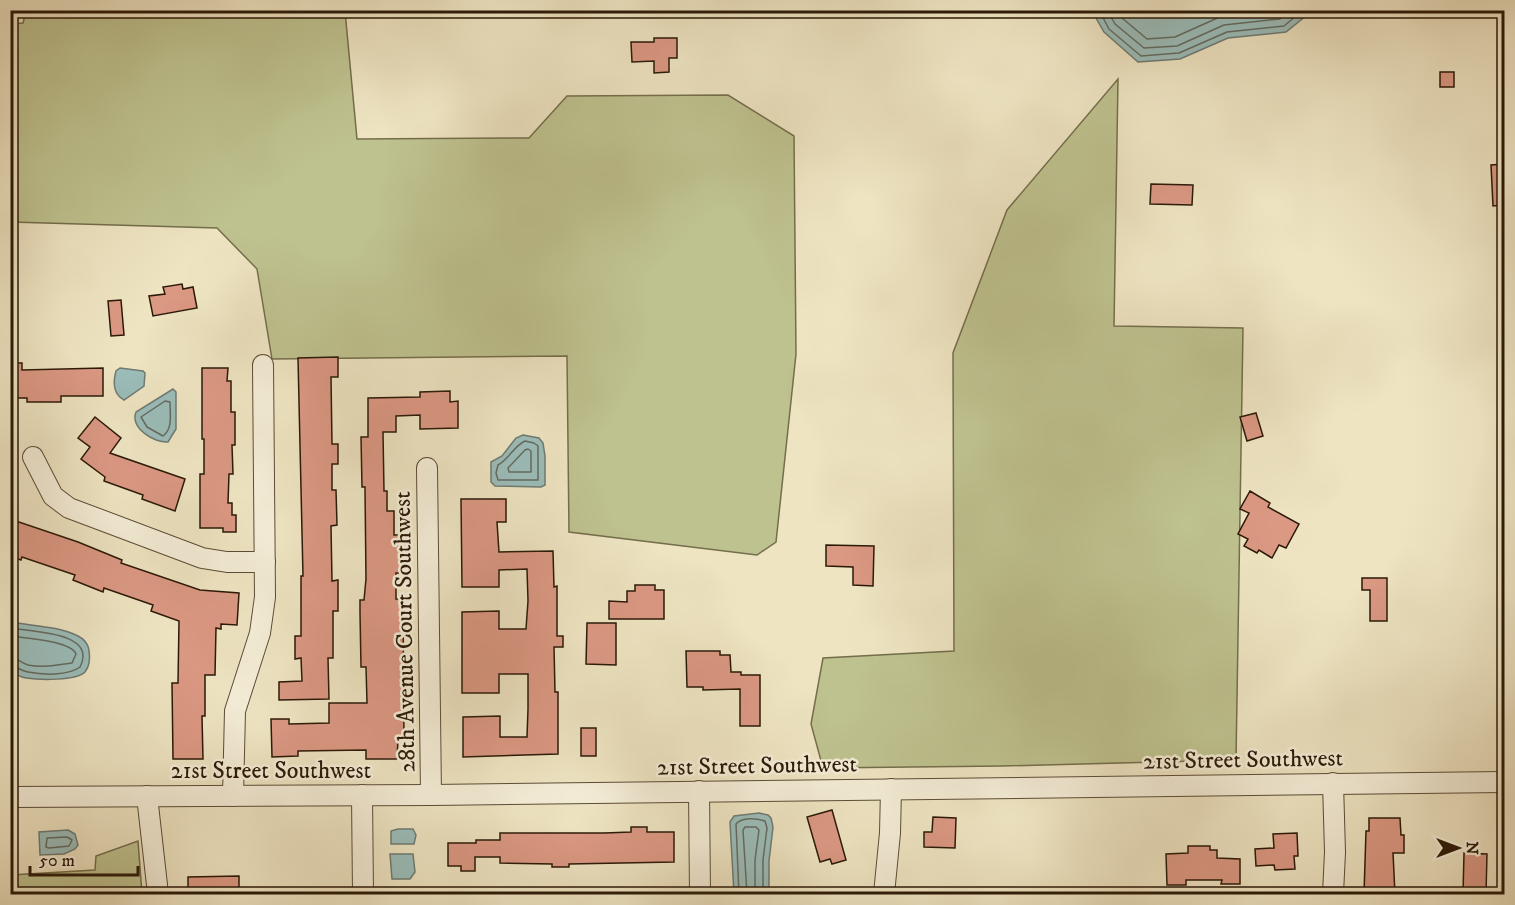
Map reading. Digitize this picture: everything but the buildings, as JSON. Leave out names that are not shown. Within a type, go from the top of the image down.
[{"type":"street","points":[[233,796],[235,711],[260,633],[265,597],[263,365]]},
{"type":"street","points":[[33,457],[53,496],[69,508],[202,558],[227,562],[265,562]]},
{"type":"street","name":"28th Avenue Court Southwest","points":[[427,468],[431,795]]},
{"type":"street","name":"21st Street Southwest","points":[[10,797],[431,795],[1504,782]]},
{"type":"street","points":[[1333,783],[1335,852],[1333,894]]},
{"type":"street","points":[[884,894],[890,833],[891,789]]},
{"type":"street","points":[[699,791],[700,894]]},
{"type":"street","points":[[362,795],[363,894]]},
{"type":"street","points":[[147,796],[158,894]]},
{"type":"green space","points":[[26,11],[345,11],[357,139],[529,138],[567,96],[728,95],[794,136],[796,354],[776,542],[757,555],[569,532],[567,356],[272,359],[257,269],[217,228],[11,222],[11,24],[23,23]]},
{"type":"green space","points":[[1118,79],[1114,326],[1243,328],[1236,760],[823,768],[811,724],[823,658],[954,651],[953,353],[1007,210]]},
{"type":"green space","points":[[138,841],[142,894],[11,894],[11,875],[95,870],[96,856]]},
{"type":"water","points":[[1092,11],[1312,11],[1286,32],[1228,38],[1180,59],[1138,62],[1104,32]]},
{"type":"water","points":[[120,368],[145,373],[144,386],[124,400],[118,394],[114,379],[116,371]]},
{"type":"water","points":[[173,389],[176,392],[176,429],[168,442],[162,442],[150,437],[140,429],[136,424],[136,412]]},
{"type":"water","points":[[523,435],[539,438],[543,443],[545,485],[541,487],[495,486],[491,482],[491,462],[502,456],[516,438]]},
{"type":"water","points":[[11,622],[54,628],[80,637],[87,643],[89,650],[87,670],[74,677],[57,679],[26,678],[16,674],[11,670]]},
{"type":"water","points":[[759,813],[771,818],[773,827],[769,861],[769,893],[734,894],[730,822],[734,816]]},
{"type":"water","points":[[413,829],[416,835],[414,844],[391,844],[391,831]]},
{"type":"water","points":[[68,830],[75,834],[78,845],[75,849],[64,854],[40,855],[39,832]]},
{"type":"water","points":[[390,854],[413,854],[415,872],[410,879],[392,879]]}]
